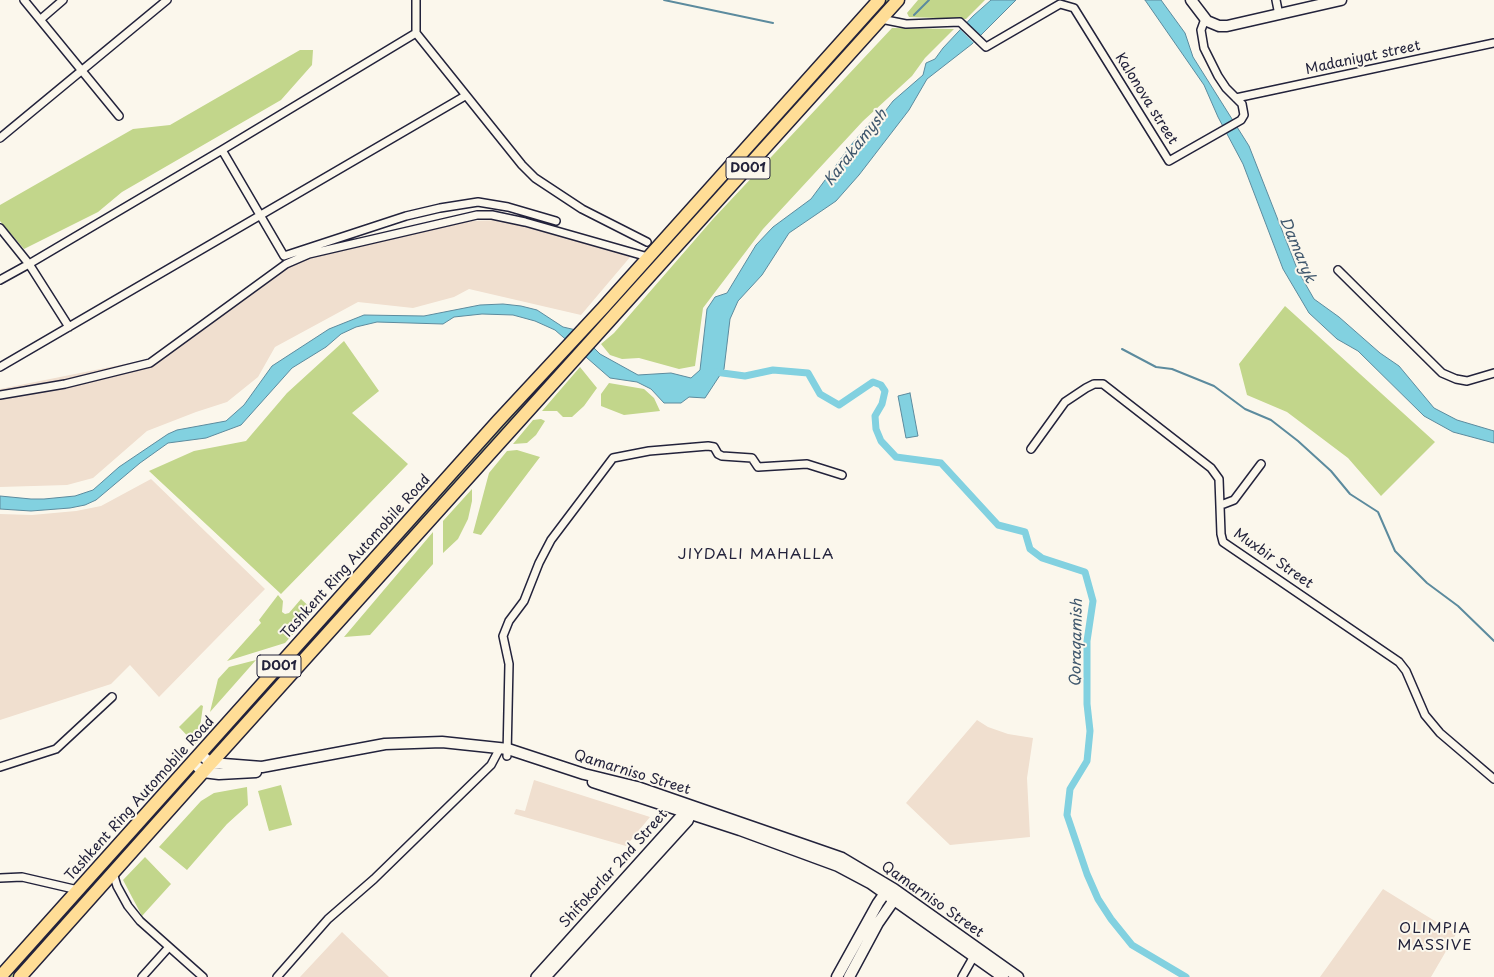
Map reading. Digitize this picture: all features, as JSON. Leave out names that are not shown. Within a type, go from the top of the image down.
[{"type":"highway","name":"D001","points":[[796,115],[898,0]]},
{"type":"highway","name":"D001","points":[[648,257],[878,1]]},
{"type":"highway","points":[[784,105],[796,115]]},
{"type":"highway","name":"Tashkent Ring Automobile Road","points":[[20,977],[570,364],[796,115]]},
{"type":"highway","name":"Tashkent Ring Automobile Road","points":[[0,977],[379,554],[648,257]]},
{"type":"highway","points":[[379,554],[391,565]]},
{"type":"highway","points":[[133,829],[144,839]]},
{"type":"highway","points":[[102,863],[113,873]]},
{"type":"main road","points":[[1191,0],[1205,19],[1214,24],[1227,26],[1341,0]]},
{"type":"main road","name":"Qamarniso Street","points":[[211,763],[268,767],[385,744],[442,745],[503,752],[631,785],[688,811],[835,856],[1018,977]]},
{"type":"main road","name":"Qamarniso Street","points":[[203,772],[219,774],[282,770],[384,751],[442,745]]},
{"type":"main road","points":[[197,758],[211,763]]},
{"type":"main road","points":[[197,758],[203,772]]},
{"type":"main road","points":[[837,977],[891,894]]},
{"type":"main road","points":[[849,977],[878,923],[891,894]]},
{"type":"main road","name":"Qamarniso Street","points":[[891,894],[1003,977]]},
{"type":"street","points":[[24,0],[83,70],[119,116]]},
{"type":"street","points":[[40,19],[63,0]]},
{"type":"street","points":[[0,138],[167,0]]},
{"type":"street","points":[[416,0],[416,33],[522,166],[535,178],[582,209],[647,242]]},
{"type":"street","points":[[1276,0],[1279,15]]},
{"type":"street","name":"Kalonova street","points":[[881,19],[906,24],[960,22],[985,46],[1060,4],[1074,8],[1168,161],[1241,120],[1244,115],[1244,108],[1226,88],[1218,76],[1204,48],[1201,30],[1205,19]]},
{"type":"street","points":[[0,280],[222,150],[416,33]]},
{"type":"street","name":"Madaniyat street","points":[[1236,98],[1494,43]]},
{"type":"street","points":[[0,368],[465,96]]},
{"type":"street","points":[[222,150],[284,256],[406,216],[440,208],[478,202],[508,208],[556,221]]},
{"type":"street","points":[[0,395],[65,384],[150,363],[286,264],[309,254],[477,215],[525,222],[648,257]]},
{"type":"street","points":[[0,228],[29,264],[69,327]]},
{"type":"street","points":[[1338,270],[1442,373],[1456,379],[1467,381],[1494,373]]},
{"type":"street","name":"Muxbir Street","points":[[1031,449],[1065,402],[1094,384],[1103,384],[1211,468],[1219,479],[1221,534],[1223,542],[1398,662],[1406,671],[1425,715],[1440,733],[1494,778]]},
{"type":"street","points":[[277,977],[328,919],[374,879],[503,752],[510,664],[503,636],[514,613],[524,601],[539,564],[551,540],[613,458],[650,451],[708,446],[714,447],[718,454],[722,456],[752,458],[758,467],[807,464],[842,475]]},
{"type":"street","points":[[1221,505],[1234,500],[1261,464]]},
{"type":"street","points":[[0,767],[56,749],[112,697]]},
{"type":"street","name":"Shifokorlar 2nd Street","points":[[536,977],[688,811]]},
{"type":"street","name":"Shifokorlar 2nd Street","points":[[546,977],[679,832],[688,821],[688,811]]},
{"type":"street","points":[[113,873],[117,886],[128,906],[140,920],[203,977]]},
{"type":"street","points":[[0,878],[22,877],[78,890]]},
{"type":"street","points":[[142,977],[169,947]]},
{"type":"street","points":[[962,977],[974,956]]},
{"type":"shaded area","points":[[501,220],[631,256],[581,315],[469,289],[454,297],[413,308],[358,302],[275,347],[258,377],[227,402],[147,431],[93,478],[67,485],[0,487],[0,389],[150,359],[292,257],[333,245],[472,221]]},
{"type":"shaded area","points":[[151,479],[265,589],[159,697],[130,665],[111,684],[0,720],[0,514],[32,515],[76,511],[101,506]]},
{"type":"shaded area","points":[[977,720],[988,727],[1008,734],[1033,738],[1027,778],[1030,837],[950,845],[906,803]]},
{"type":"shaded area","points":[[534,780],[650,817],[626,846],[514,814],[516,809],[525,811]]},
{"type":"shaded area","points":[[1383,889],[1456,934],[1431,977],[1320,977]]},
{"type":"shaded area","points":[[342,932],[389,977],[300,977]]},
{"type":"green space","points":[[886,0],[892,0],[798,104],[794,101]]},
{"type":"green space","points":[[918,0],[985,0],[966,19],[909,17],[907,13]]},
{"type":"green space","points":[[892,28],[954,29],[925,58],[912,76],[863,121],[763,229],[703,308],[695,366],[679,369],[639,358],[622,359],[610,355],[601,344],[614,333],[713,219]]},
{"type":"green space","points":[[300,50],[313,50],[312,65],[281,100],[122,192],[98,212],[24,249],[0,221],[0,205],[133,129],[170,125]]},
{"type":"green space","points":[[778,118],[782,121],[602,322],[599,319]]},
{"type":"green space","points":[[1285,306],[1435,442],[1381,496],[1348,458],[1287,412],[1247,395],[1239,364]]},
{"type":"green space","points":[[344,341],[379,391],[352,413],[408,464],[281,594],[149,471],[194,451],[246,441],[287,393]]},
{"type":"green space","points":[[580,367],[597,388],[584,406],[572,417],[563,417],[557,411],[542,411]]},
{"type":"green space","points":[[547,377],[551,380],[395,553],[392,550]]},
{"type":"green space","points":[[609,383],[644,389],[654,398],[660,411],[624,415],[601,406],[601,394]]},
{"type":"green space","points":[[541,419],[545,421],[536,435],[527,443],[513,444],[533,420]]},
{"type":"green space","points":[[517,450],[540,457],[481,535],[473,533],[489,473],[507,451]]},
{"type":"green space","points":[[472,489],[472,501],[468,519],[458,539],[443,553],[443,521]]},
{"type":"green space","points":[[433,532],[433,564],[370,635],[344,637]]},
{"type":"green space","points":[[379,564],[382,568],[215,754],[212,751]]},
{"type":"green space","points":[[278,595],[283,601],[282,612],[285,614],[289,613],[301,599],[314,611],[285,643],[227,661],[261,623],[259,620]]},
{"type":"green space","points":[[256,660],[210,712],[218,679],[229,667]]},
{"type":"green space","points":[[201,705],[203,706],[198,741],[195,744],[179,727]]},
{"type":"green space","points":[[281,785],[292,825],[269,831],[258,791]]},
{"type":"green space","points":[[247,787],[248,805],[227,824],[187,870],[159,847],[201,801],[214,793]]},
{"type":"green space","points":[[178,789],[181,793],[146,830],[143,827]]},
{"type":"green space","points":[[145,857],[171,884],[142,916],[123,880]]},
{"type":"green space","points":[[95,878],[99,881],[12,977],[7,977]]},
{"type":"water","name":"Karakamysh","points":[[991,0],[1016,0],[972,44],[927,79],[909,110],[859,175],[836,201],[789,233],[762,275],[738,301],[730,319],[724,369],[705,398],[689,397],[681,403],[664,403],[651,389],[637,382],[610,378],[555,330],[535,321],[513,315],[482,314],[454,317],[443,324],[377,322],[356,327],[341,334],[326,347],[292,368],[241,425],[206,438],[168,443],[140,463],[96,500],[85,505],[70,508],[31,511],[0,509],[0,496],[44,499],[75,496],[93,490],[119,467],[168,434],[177,430],[226,421],[244,405],[272,366],[329,329],[364,315],[424,316],[480,305],[503,304],[521,306],[537,310],[563,327],[576,330],[600,354],[638,375],[671,373],[691,378],[700,370],[707,309],[715,297],[727,293],[756,245],[773,227],[811,199],[851,145],[873,119],[879,119],[893,101],[923,75],[926,63],[935,59],[943,48],[973,16]]},
{"type":"water","points":[[1145,0],[1161,0],[1185,33],[1193,57],[1249,146],[1298,271],[1314,299],[1339,317],[1380,353],[1399,366],[1434,408],[1457,420],[1494,431],[1494,443],[1453,432],[1424,416],[1358,351],[1337,339],[1309,313],[1283,269],[1243,164],[1218,117],[1204,85]]},
{"type":"water","points":[[910,393],[918,436],[906,438],[898,396]]},
{"type":"pier","points":[[965,21],[982,37],[975,44],[959,28]]},
{"type":"waterway","points":[[664,0],[773,23]]},
{"type":"waterway","points":[[914,15],[929,0]]},
{"type":"waterway","points":[[1122,349],[1156,367],[1172,369],[1214,386],[1245,409],[1271,420],[1298,441],[1331,471],[1350,494],[1378,512],[1395,551],[1427,583],[1458,606],[1494,641]]},
{"type":"waterway","name":"Qoraqamish","points":[[715,372],[745,376],[773,370],[808,373],[820,394],[839,405],[873,382],[881,385],[885,391],[882,404],[875,416],[876,429],[881,441],[896,457],[941,463],[998,525],[1025,532],[1030,549],[1042,558],[1085,572],[1093,601],[1087,641],[1087,704],[1090,731],[1087,761],[1070,789],[1067,815],[1087,874],[1098,899],[1111,919],[1132,945],[1186,977]]},
{"type":"district","name":"JIYDALI MAHALLA","points":[[756,555]]},
{"type":"district","name":"OLIMPIA MASSIVE","points":[[1435,938]]},
{"type":"water label","name":"Damaryk","points":[[1297,250]]}]
